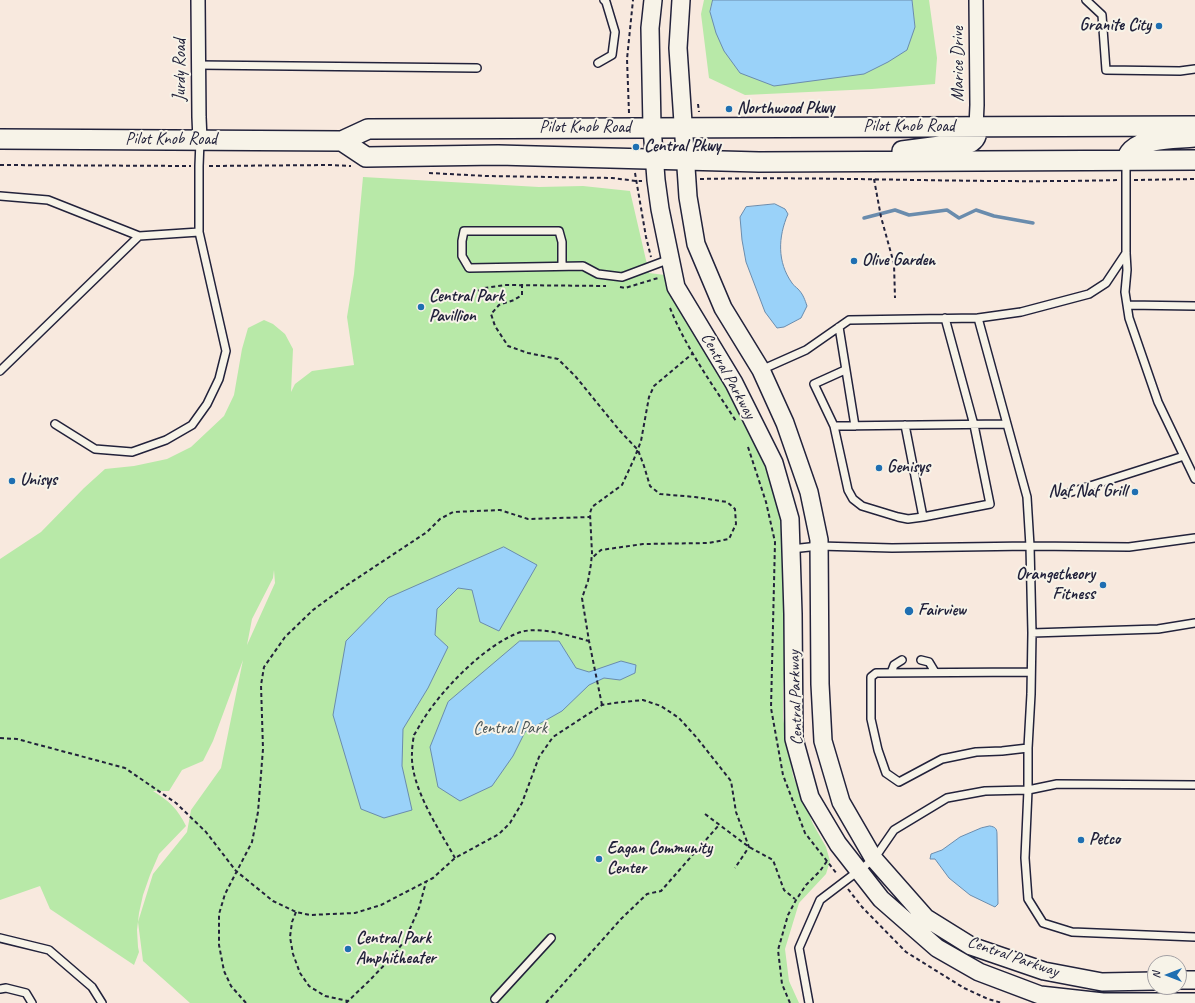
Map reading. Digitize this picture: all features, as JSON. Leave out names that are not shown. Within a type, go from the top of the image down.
[{"type":"main road","name":"Pilot Knob Road","points":[[0,139],[342,141],[368,129],[1195,126]]},
{"type":"main road","name":"Pilot Knob Road","points":[[858,161],[903,151],[971,142],[977,135],[976,127]]},
{"type":"main road","points":[[1126,161],[1131,151],[1139,145],[1148,142],[1195,137]]},
{"type":"main road","name":"Pilot Knob Road","points":[[342,141],[366,157],[498,155],[655,158],[758,162],[1195,160]]},
{"type":"street","name":"Jurdy Road","points":[[198,0],[200,140]]},
{"type":"street","name":"Central Parkway","points":[[653,0],[650,28],[652,127],[656,180],[660,209],[676,287],[734,383],[774,463],[790,519],[794,614],[794,739],[810,797],[838,844],[882,899],[937,948],[979,972],[1040,995],[1103,1002],[1195,1002]]},
{"type":"street","name":"Central Parkway","points":[[681,0],[678,48],[688,197],[696,244],[722,308],[761,370],[785,423],[809,492],[819,540],[820,684],[824,741],[841,802],[874,859],[926,918],[971,946],[1044,971],[1102,982],[1147,981]]},
{"type":"street","name":"Marice Drive","points":[[976,0],[976,127]]},
{"type":"lane","points":[[598,63],[612,54],[615,32],[606,2],[604,0]]},
{"type":"lane","points":[[1086,0],[1102,15],[1106,70],[1180,71],[1195,69]]},
{"type":"lane","points":[[198,65],[477,68]]},
{"type":"lane","points":[[55,424],[94,449],[132,452],[166,440],[192,425],[207,404],[219,379],[226,351],[199,232],[200,140]]},
{"type":"lane","points":[[1126,161],[1127,270],[1125,292],[1129,318],[1158,402],[1184,456],[1192,465],[1195,479]]},
{"type":"lane","points":[[0,196],[48,200],[139,236],[199,232]]},
{"type":"lane","points":[[562,266],[562,242],[559,231],[464,231],[462,256],[469,268],[583,266],[598,274],[622,277],[670,259]]},
{"type":"lane","points":[[0,372],[139,236]]},
{"type":"lane","points":[[761,370],[806,350],[849,320],[978,318],[1022,312],[1089,294],[1106,283],[1126,254]]},
{"type":"lane","points":[[1127,305],[1195,306]]},
{"type":"lane","points":[[846,370],[814,384],[834,426],[848,490],[853,499],[862,506],[908,519],[990,504],[974,425],[945,318]]},
{"type":"lane","points":[[978,318],[1028,497],[1032,633],[1025,858],[1028,899],[1043,923],[1072,932],[1195,937]]},
{"type":"lane","points":[[839,327],[855,426]]},
{"type":"lane","points":[[834,426],[1007,424]]},
{"type":"lane","points":[[905,425],[923,517]]},
{"type":"lane","points":[[1065,494],[1184,456]]},
{"type":"lane","points":[[791,549],[819,546],[892,548],[1030,546],[1129,547],[1195,538]]},
{"type":"lane","points":[[1032,633],[1158,630],[1195,623]]},
{"type":"lane","points":[[890,673],[894,665],[902,660]]},
{"type":"lane","points":[[920,660],[929,662],[935,672]]},
{"type":"lane","points":[[1028,748],[976,752],[942,759],[899,782],[886,773],[878,750],[871,719],[871,677],[876,673],[1031,672]]},
{"type":"lane","points":[[809,1003],[799,948],[820,900],[874,859],[894,830],[948,798],[985,791],[1028,790],[1057,784],[1195,785]]},
{"type":"lane","points":[[0,938],[49,950],[92,987],[102,1003]]},
{"type":"lane","points":[[495,999],[551,938]]},
{"type":"lane","points":[[0,989],[6,988],[26,993],[32,1003]]},
{"type":"path","points":[[631,127],[628,107],[627,59],[633,0]]},
{"type":"path","points":[[0,165],[331,165],[354,167]]},
{"type":"path","points":[[425,172],[487,176],[612,178],[636,181],[656,180]]},
{"type":"path","points":[[687,180],[874,179],[1014,182],[1195,179]]},
{"type":"path","points":[[874,179],[881,217],[894,264],[895,298]]},
{"type":"path","points":[[618,287],[625,288],[658,278]]},
{"type":"path","points":[[522,284],[522,295],[514,300],[499,305],[491,314],[495,326],[508,346],[528,353],[558,358],[638,450],[650,486],[660,494],[727,502],[735,509],[736,524],[729,539],[709,543],[643,544],[601,550],[592,558]]},
{"type":"path","points":[[451,294],[470,295],[484,288],[522,284],[610,286]]},
{"type":"path","points":[[602,705],[582,598],[588,581],[592,558],[590,513],[592,508],[622,485],[641,442],[649,397],[654,386],[692,354]]},
{"type":"path","points":[[246,1003],[231,986],[224,971],[219,945],[219,914],[224,894],[252,842],[258,812],[263,749],[261,685],[264,667],[285,637],[313,610],[347,585],[427,532],[440,519],[453,512],[500,510],[528,519],[590,517]]},
{"type":"path","points":[[455,858],[420,793],[413,766],[412,753],[414,735],[427,713],[449,685],[483,654],[503,640],[516,634],[542,630],[589,641]]},
{"type":"path","points":[[0,738],[17,739],[125,768],[176,803],[206,832],[236,872],[273,901],[296,912],[310,915],[355,913],[381,905],[433,878],[455,858],[499,834],[510,824],[522,803],[539,757],[553,737],[602,705],[614,703],[643,700],[661,706],[679,718],[731,781],[736,812],[749,847]]},
{"type":"path","points":[[705,814],[749,847],[773,860],[784,890],[796,900]]},
{"type":"path","points":[[546,1003],[620,919],[647,894],[661,891],[719,825]]},
{"type":"path","points":[[735,868],[749,847]]},
{"type":"path","points":[[790,1003],[782,984],[778,950],[788,915],[796,900],[806,885],[820,871],[827,861]]},
{"type":"path","points":[[296,912],[292,922],[290,937],[293,954],[300,973],[309,986],[325,996],[347,1002],[393,956],[405,940],[419,908],[426,882]]},
{"type":"green space","points":[[704,0],[713,0],[710,12],[915,27],[912,0],[929,0],[937,58],[935,84],[872,89],[745,95],[709,78],[701,14]]},
{"type":"green space","name":"Central Park","points":[[363,177],[539,187],[583,186],[630,191],[649,273],[665,275],[686,319],[755,436],[774,487],[785,543],[787,621],[783,718],[793,776],[813,824],[826,847],[830,861],[826,874],[799,903],[785,949],[789,981],[799,1003],[190,1003],[143,961],[138,922],[153,874],[187,832],[191,810],[221,768],[243,660],[213,741],[203,761],[182,770],[169,791],[153,791],[172,806],[180,815],[186,826],[159,854],[150,875],[139,913],[137,930],[139,952],[134,965],[50,909],[40,886],[0,900],[0,559],[41,532],[105,469],[134,466],[167,459],[191,447],[224,416],[234,395],[242,349],[248,328],[264,320],[273,324],[285,334],[293,349],[291,392],[295,384],[312,371],[354,365],[347,317],[354,274]],"holes":[[[274,570],[275,583],[247,645],[252,619],[273,578]]]},
{"type":"water","points":[[713,0],[912,0],[915,27],[907,50],[888,62],[864,74],[774,86],[740,73],[724,51],[716,33],[710,12]]},
{"type":"water","points":[[775,204],[785,209],[788,214],[781,240],[784,267],[792,284],[803,295],[807,306],[801,318],[784,327],[777,328],[765,312],[746,262],[740,217],[746,207]]},
{"type":"water","points":[[504,547],[537,565],[499,631],[480,622],[472,590],[458,588],[437,609],[435,635],[448,647],[428,688],[403,729],[402,766],[412,810],[384,818],[361,809],[333,715],[346,641],[388,598]]},
{"type":"water","points":[[520,641],[559,641],[576,668],[589,672],[621,661],[636,665],[635,673],[620,680],[604,678],[589,685],[562,711],[525,732],[513,756],[492,786],[460,801],[438,787],[430,747],[448,702]]},
{"type":"water","points":[[990,826],[995,828],[997,833],[998,904],[995,907],[970,895],[949,878],[935,859],[930,859],[931,854],[942,850],[960,837],[981,828]]},
{"type":"waterway","points":[[864,218],[895,210],[909,215],[947,210],[959,218],[976,210],[994,216],[1033,223]]},
{"type":"place","name":"Granite City","points":[[1159,26]]},
{"type":"place","name":"Northwood Pkwy","points":[[729,109]]},
{"type":"place","name":"Central Pkwy","points":[[636,147]]},
{"type":"place","name":"Olive Garden","points":[[854,261]]},
{"type":"place","name":"Central Park Pavillion","points":[[421,307]]},
{"type":"place","name":"Genisys","points":[[879,468]]},
{"type":"place","name":"Unisys","points":[[12,481]]},
{"type":"place","name":"Naf Naf Grill","points":[[1135,492]]},
{"type":"place","name":"Orangetheory Fitness","points":[[1103,585]]},
{"type":"place","name":"Fairview","points":[[909,611]]},
{"type":"place","name":"Petco","points":[[1081,840]]},
{"type":"place","name":"Eagan Community Center","points":[[599,859]]},
{"type":"place","name":"Central Park Amphitheater","points":[[348,949]]}]
